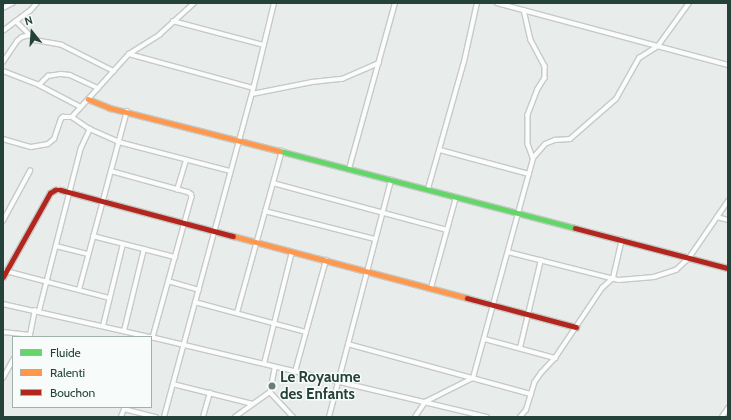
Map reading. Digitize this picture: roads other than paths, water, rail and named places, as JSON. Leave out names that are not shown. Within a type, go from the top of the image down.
[{"type":"street","points":[[3,8],[12,3]]},
{"type":"street","points":[[3,31],[37,3]]},
{"type":"street","points":[[72,117],[129,54],[159,35],[194,3]]},
{"type":"street","points":[[164,417],[252,94],[274,3]]},
{"type":"street","points":[[349,169],[395,3]]},
{"type":"street","points":[[428,189],[464,62],[476,3]]},
{"type":"street","points":[[497,3],[728,65]]},
{"type":"street","points":[[415,417],[424,402],[473,378],[533,158],[545,144],[555,140],[570,139],[616,99],[639,58],[658,46],[689,3]]},
{"type":"street","points":[[524,10],[531,40],[545,66],[545,78],[538,89],[528,115],[528,144],[533,158]]},
{"type":"street","points":[[16,21],[39,42],[62,45],[114,71]]},
{"type":"street","points":[[174,21],[264,45]]},
{"type":"street","points":[[4,59],[17,41],[22,37],[31,35]]},
{"type":"street","points":[[129,54],[253,88]]},
{"type":"street","points":[[252,94],[312,82],[342,79],[379,63]]},
{"type":"street","points":[[3,71],[39,86],[81,107]]},
{"type":"street","points":[[39,86],[48,76],[61,74],[70,75],[98,88]]},
{"type":"street","points":[[88,99],[107,107],[456,196],[728,268]]},
{"type":"street","points":[[79,290],[127,111]]},
{"type":"street","points":[[3,139],[31,147],[48,144],[54,139],[60,119],[63,117],[72,117],[90,129],[119,142],[230,171]]},
{"type":"street","points":[[3,332],[22,336],[30,335],[32,333],[37,310],[47,282],[81,148],[90,129]]},
{"type":"street","points":[[440,150],[529,174]]},
{"type":"street","points":[[237,313],[282,151]]},
{"type":"street","points":[[177,190],[186,160]]},
{"type":"street","points":[[3,221],[30,171]]},
{"type":"street","points":[[111,171],[188,192],[192,197],[151,336]]},
{"type":"street","points":[[329,417],[391,180]]},
{"type":"street","points":[[273,182],[447,230]]},
{"type":"street","points":[[3,277],[50,193],[61,190],[576,327]]},
{"type":"street","points":[[431,288],[456,196]]},
{"type":"street","points":[[508,252],[613,278],[628,280],[654,277],[676,270],[689,258],[728,201]]},
{"type":"street","points":[[265,211],[375,239]]},
{"type":"street","points":[[717,217],[728,220]]},
{"type":"street","points":[[93,236],[175,257]]},
{"type":"street","points":[[520,417],[526,410],[534,383],[555,358],[602,288],[613,278],[622,240]]},
{"type":"street","points":[[103,326],[123,244]]},
{"type":"street","points":[[56,246],[88,254]]},
{"type":"street","points":[[124,331],[144,249]]},
{"type":"street","points":[[264,364],[292,252]]},
{"type":"street","points":[[296,372],[326,260]]},
{"type":"street","points":[[520,348],[541,260]]},
{"type":"street","points":[[6,271],[110,298]]},
{"type":"street","points":[[168,281],[199,290]]},
{"type":"street","points":[[196,302],[274,322],[306,332]]},
{"type":"street","points":[[3,304],[37,310],[146,336]]},
{"type":"street","points":[[152,337],[424,402],[469,415],[487,417]]},
{"type":"street","points":[[485,338],[555,358]]},
{"type":"street","points":[[348,344],[531,394]]},
{"type":"street","points":[[3,378],[12,362]]},
{"type":"street","points":[[235,417],[270,392],[275,367]]},
{"type":"street","points":[[173,384],[253,404]]},
{"type":"street","points":[[270,392],[293,417]]},
{"type":"street","points":[[203,417],[210,393]]},
{"type":"street","points":[[722,417],[728,408]]},
{"type":"street","points":[[121,417],[124,409],[156,417]]},
{"type":"place","name":"Le Royaume des Enfants","points":[[272,386]]}]
